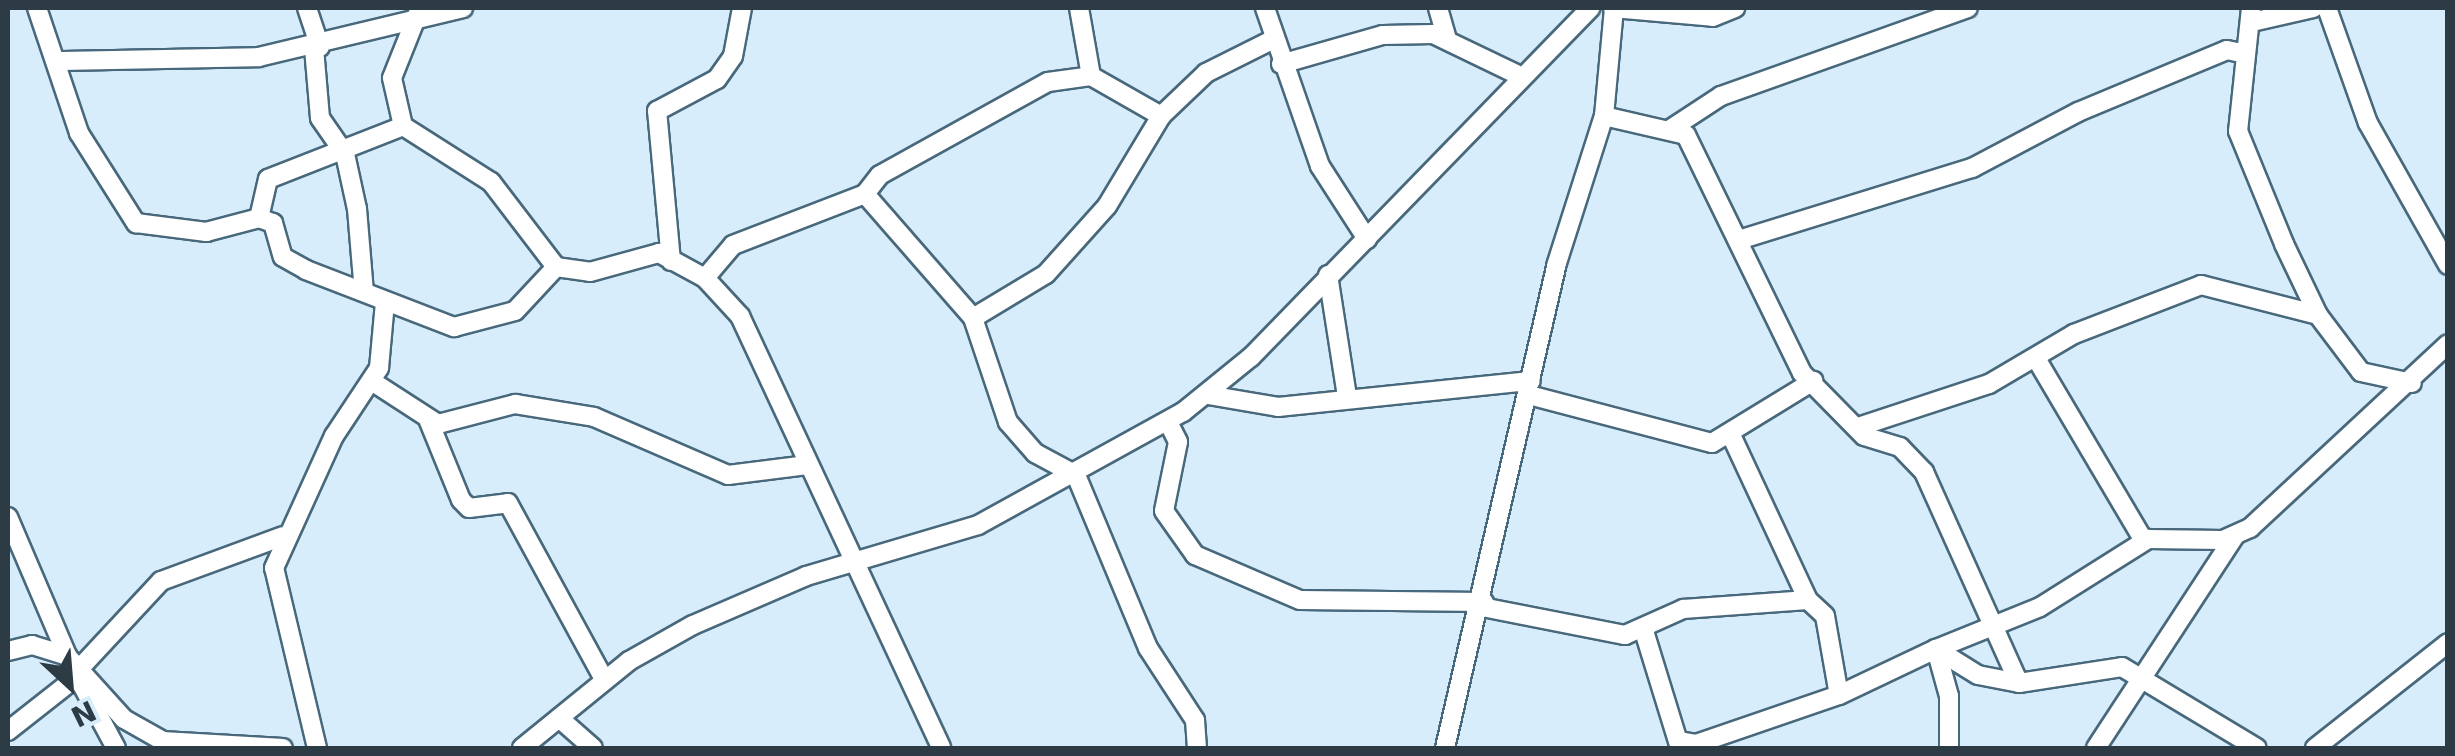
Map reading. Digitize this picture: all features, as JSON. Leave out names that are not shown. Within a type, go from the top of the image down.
[{"type":"street","points":[[38,8],[79,132],[136,223],[206,232],[258,218],[273,224],[282,257],[438,324],[472,326],[531,301],[556,267]]},
{"type":"street","points":[[307,8],[317,48],[320,118],[344,154],[364,292]]},
{"type":"street","points":[[58,61],[317,48],[420,16],[463,8]]},
{"type":"street","points":[[671,261],[656,111],[717,79],[733,56],[742,8]]},
{"type":"street","points":[[1078,8],[1090,76]]},
{"type":"street","points":[[1265,8],[1320,166],[1367,239]]},
{"type":"street","points":[[1438,8],[1446,39]]},
{"type":"street","points":[[522,748],[604,680],[736,603],[858,561],[963,531],[1076,475],[1168,422],[1208,394],[1367,239],[1516,74],[1590,8]]},
{"type":"street","points":[[1445,748],[1483,605],[1530,388],[1604,116],[1613,8],[1712,17],[1735,8]]},
{"type":"street","points":[[1669,130],[1736,90],[1968,8]]},
{"type":"street","points":[[2312,8],[2251,14],[2241,52],[2238,131],[2318,315],[2361,372],[2412,383]]},
{"type":"street","points":[[2327,8],[2368,123],[2448,264]]},
{"type":"street","points":[[420,16],[392,78],[403,126],[491,182],[556,267],[590,272],[648,252],[705,278],[740,316],[806,465],[858,561],[942,748]]},
{"type":"street","points":[[1282,64],[1384,35],[1446,39],[1516,74]]},
{"type":"street","points":[[973,318],[1046,274],[1072,248],[1160,116],[1206,73],[1274,39]]},
{"type":"street","points":[[1742,239],[1972,168],[2078,112],[2227,50],[2241,52]]},
{"type":"street","points":[[705,278],[733,246],[865,194],[880,176],[1048,82],[1090,76],[1160,116]]},
{"type":"street","points":[[1604,116],[1686,135],[1742,239],[1782,336],[1813,381],[1858,427],[1900,447],[1924,472],[2019,684]]},
{"type":"street","points":[[258,218],[268,179],[344,154],[403,126]]},
{"type":"street","points":[[865,194],[973,318],[1008,422],[1035,453],[1076,475],[1148,648],[1194,720],[1198,748]]},
{"type":"street","points":[[1328,276],[1346,397]]},
{"type":"street","points":[[1858,427],[2037,360],[2074,334],[2201,285],[2318,315]]},
{"type":"street","points":[[317,748],[273,590],[283,536],[373,382],[385,302]]},
{"type":"street","points":[[2096,748],[2234,537],[2412,383],[2448,344]]},
{"type":"street","points":[[2037,360],[2144,542]]},
{"type":"street","points":[[1208,394],[1254,406],[1530,388],[1712,443],[1731,435],[1813,381]]},
{"type":"street","points":[[373,382],[428,419],[460,500],[470,508],[508,502],[604,680]]},
{"type":"street","points":[[428,419],[515,404],[594,417],[728,474],[806,465]]},
{"type":"street","points":[[1168,422],[1178,442],[1164,511],[1196,556],[1300,600],[1483,605],[1644,631],[1682,609],[1808,600]]},
{"type":"street","points":[[1731,435],[1808,600],[1825,616],[1839,694]]},
{"type":"street","points":[[8,517],[116,748]]},
{"type":"street","points":[[1644,631],[1679,745],[1696,744],[1839,694],[1993,620],[2040,608],[2144,542],[2165,533],[2234,537]]},
{"type":"street","points":[[8,730],[161,582],[283,536]]},
{"type":"street","points":[[2315,748],[2448,643]]},
{"type":"street","points":[[8,650],[32,645],[75,667],[124,719],[163,741],[283,748]]},
{"type":"street","points":[[1936,649],[1978,675],[2019,684],[2099,664],[2144,676],[2257,748]]},
{"type":"street","points":[[1936,649],[1949,696],[1949,748]]},
{"type":"street","points":[[559,718],[593,748]]}]
